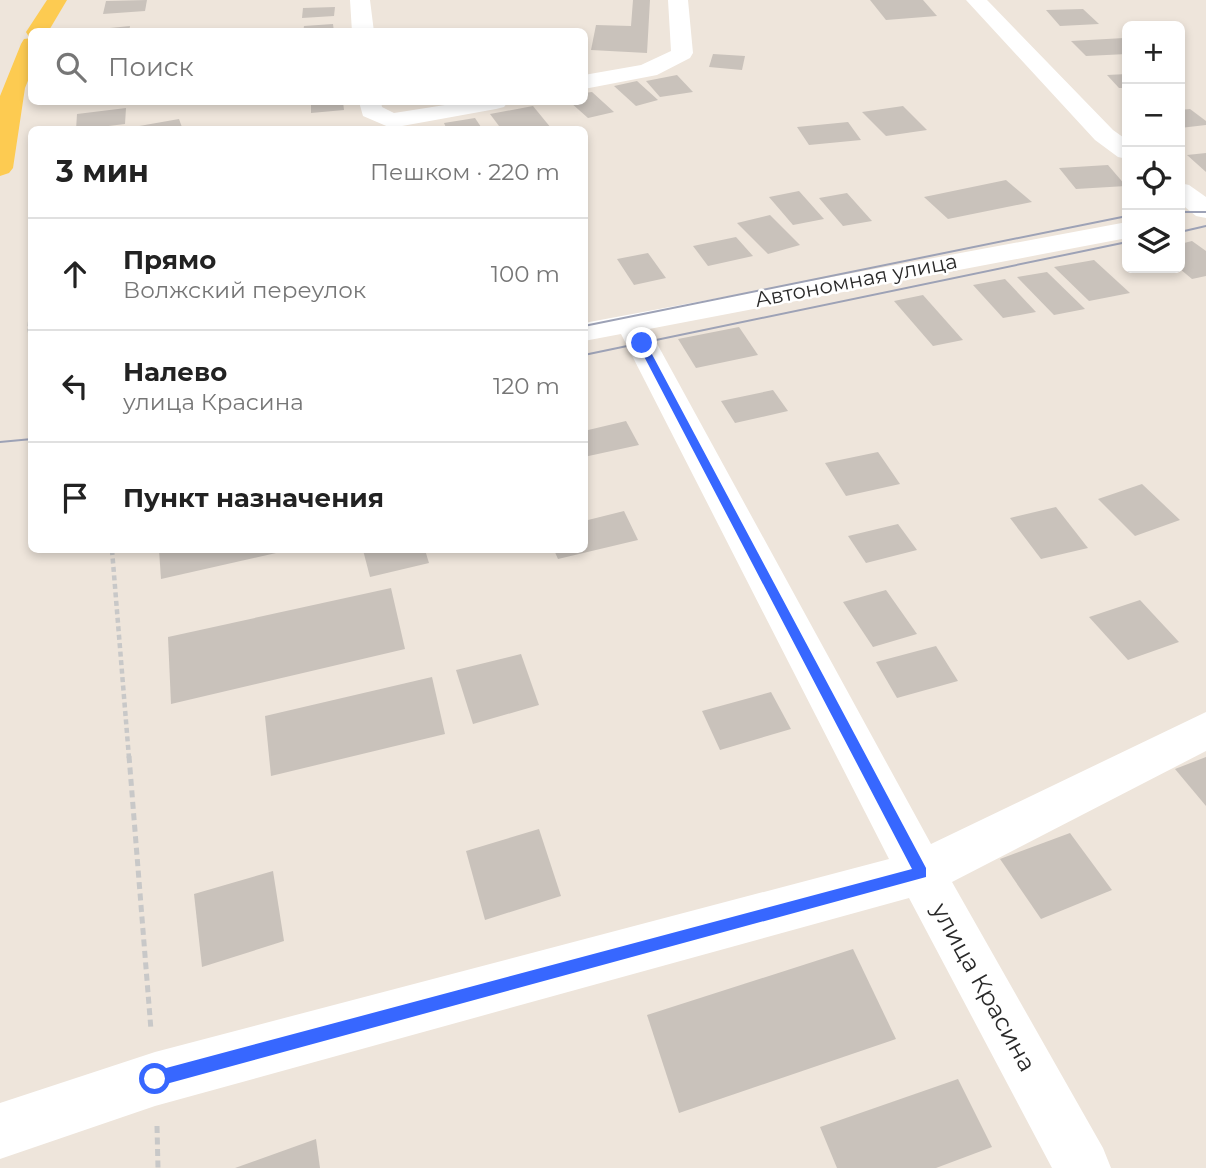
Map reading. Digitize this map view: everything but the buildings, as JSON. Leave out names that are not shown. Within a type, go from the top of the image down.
[{"type":"main road","points":[[40,28],[57,0]]},
{"type":"main road","points":[[0,167],[13,88],[28,53]]},
{"type":"street","points":[[360,0],[363,28]]},
{"type":"street","points":[[588,81],[660,66],[682,53],[678,0]]},
{"type":"street","points":[[976,0],[1104,135],[1122,148]]},
{"type":"street","points":[[370,105],[371,111],[391,121],[482,105]]},
{"type":"street","points":[[1190,191],[1206,210]]},
{"type":"street","points":[[1185,220],[1206,217]]},
{"type":"street","name":"Автономная улица","points":[[588,331],[1122,231]]},
{"type":"street","name":"улица Красина","points":[[630,322],[921,873],[1083,1168]]},
{"type":"street","points":[[0,1131],[155,1079],[921,873],[1206,730]]},
{"type":"path","points":[[112,553],[155,1079],[158,1168]]},
{"type":"tram line","points":[[1185,212],[1206,212]]},
{"type":"tram line","points":[[588,325],[1122,217]]},
{"type":"tram line","points":[[1185,231],[1206,226]]},
{"type":"tram line","points":[[588,354],[1122,243]]},
{"type":"tram line","points":[[0,442],[28,439]]},
{"type":"route","points":[[155,1079],[921,873],[642,343]]}]
